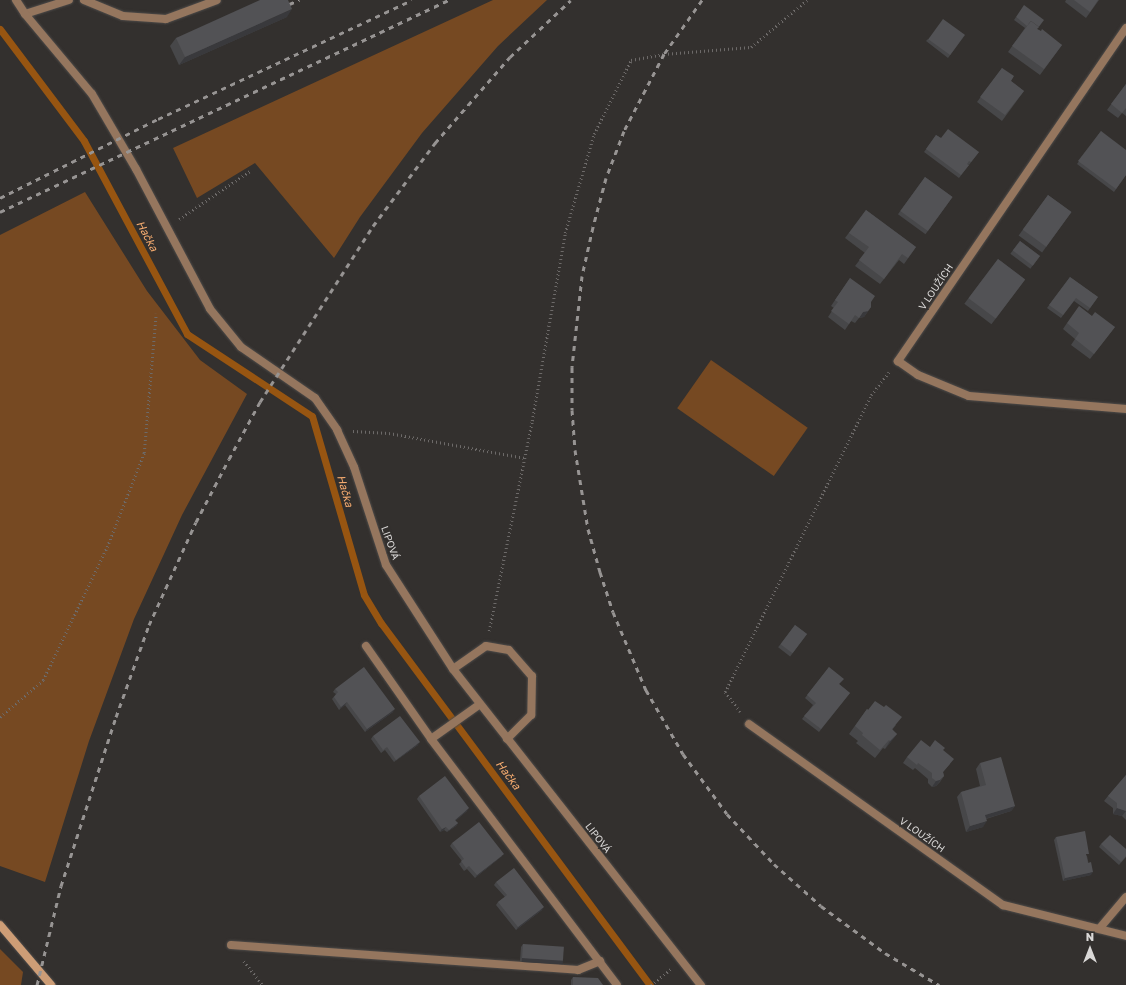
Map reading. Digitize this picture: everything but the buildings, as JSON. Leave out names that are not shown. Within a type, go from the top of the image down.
[{"type":"street","points":[[16,0],[25,14],[92,94],[136,169],[165,228]]},
{"type":"street","points":[[25,14],[69,0]]},
{"type":"street","points":[[84,0],[123,16],[166,19],[217,0]]},
{"type":"street","name":"V LOUŽÍCH","points":[[898,361],[1126,28]]},
{"type":"street","name":"LIPOVÁ","points":[[165,228],[210,309],[241,347],[315,398],[337,430],[354,467],[386,564],[453,669],[701,985]]},
{"type":"street","points":[[898,361],[918,375],[969,396],[1126,409]]},
{"type":"street","points":[[366,646],[431,738],[617,985]]},
{"type":"street","points":[[453,669],[486,646],[509,650],[532,676],[531,715],[507,738]]},
{"type":"street","points":[[431,738],[480,704]]},
{"type":"street","name":"V LOUŽÍCH","points":[[749,724],[1003,905],[1126,936]]},
{"type":"street","points":[[1099,929],[1126,897]]},
{"type":"street","points":[[0,925],[51,985]]},
{"type":"street","points":[[231,945],[578,970],[600,961]]},
{"type":"path","points":[[486,646],[524,458],[565,233],[594,134],[631,60],[664,54],[751,47],[807,0]]},
{"type":"path","points":[[165,228],[250,170]]},
{"type":"path","points":[[0,717],[43,680],[110,540],[144,452],[156,314]]},
{"type":"path","points":[[749,724],[725,692],[871,395],[898,361]]},
{"type":"path","points":[[337,430],[389,433],[524,458]]},
{"type":"path","points":[[231,945],[263,985]]},
{"type":"path","points":[[651,985],[682,960]]},
{"type":"shaded area","points":[[493,0],[547,0],[498,46],[422,133],[360,217],[334,258],[255,163],[197,198],[173,148]]},
{"type":"shaded area","points":[[85,192],[147,291],[200,360],[247,394],[182,515],[134,619],[89,741],[45,882],[0,866],[0,235]]},
{"type":"shaded area","points":[[711,360],[808,428],[774,476],[677,408]]},
{"type":"shaded area","points":[[0,949],[23,972],[21,985],[0,985]]},
{"type":"waterway","name":"Hačka","points":[[0,29],[84,141],[187,334],[312,416],[364,595],[381,623],[650,985]]},
{"type":"railway","points":[[280,8],[299,0]]},
{"type":"railway","points":[[0,198],[158,119],[412,0]]},
{"type":"railway","points":[[0,212],[448,0]]},
{"type":"railway","points":[[37,985],[61,886],[116,717],[149,625],[196,522],[229,459],[260,402],[373,226],[435,143],[510,57],[571,0]]},
{"type":"railway","points":[[702,0],[664,54],[624,131],[606,178],[582,276],[572,367],[572,410],[575,450],[588,529],[613,612],[646,690],[683,754],[727,814],[774,864],[821,906],[885,953],[939,985]]}]
